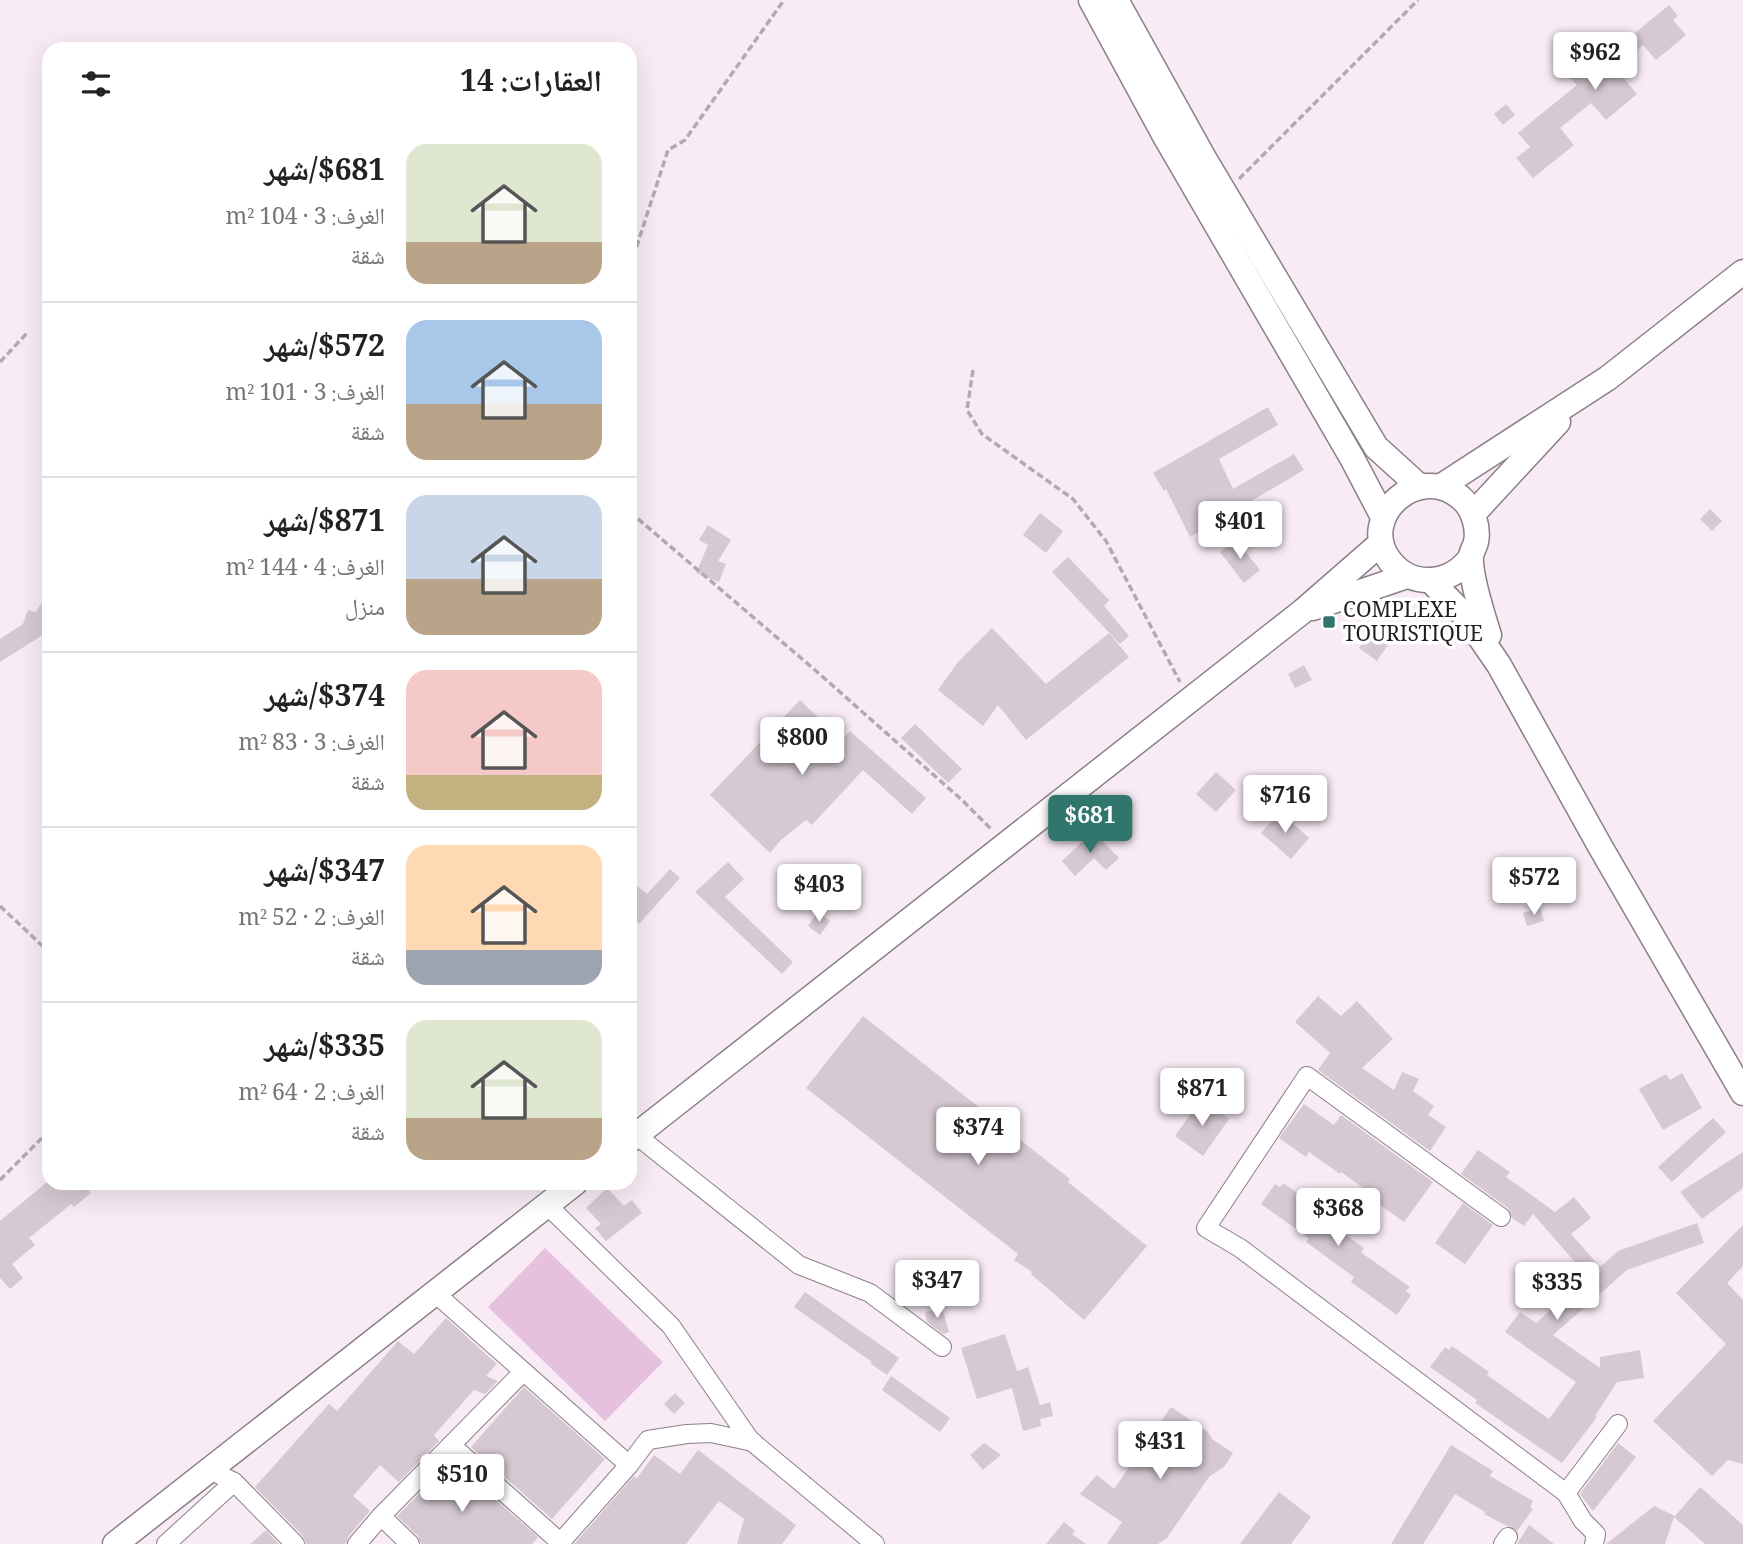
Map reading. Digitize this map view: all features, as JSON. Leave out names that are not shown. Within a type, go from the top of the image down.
[{"type":"main road","points":[[1091,0],[1166,138],[1384,517]]},
{"type":"main road","points":[[1116,0],[1224,192],[1376,447],[1430,487],[1461,498],[1473,514],[1477,540],[1471,557],[1452,575],[1419,579],[1303,611]]},
{"type":"main road","points":[[1743,272],[1582,396],[1430,487],[1396,499],[1384,517],[1381,542],[1387,558],[1419,579],[1466,617],[1499,665],[1743,1093]]},
{"type":"main road","points":[[1473,514],[1582,396]]},
{"type":"main road","points":[[637,1135],[1303,611],[1381,542]]},
{"type":"main road","points":[[1471,557],[1480,607],[1499,665]]},
{"type":"main road","points":[[115,1544],[566,1190]]},
{"type":"street","points":[[1501,1217],[1307,1076],[1206,1228],[1240,1248],[1566,1493],[1583,1521],[1596,1534],[1594,1544]]},
{"type":"street","points":[[637,1141],[799,1265],[870,1293],[942,1347]]},
{"type":"street","points":[[547,1205],[671,1326],[753,1442],[875,1544]]},
{"type":"street","points":[[435,1293],[629,1465]]},
{"type":"street","points":[[357,1544],[381,1516],[523,1372]]},
{"type":"street","points":[[1566,1493],[1618,1424]]},
{"type":"street","points":[[451,1445],[559,1543],[648,1440],[711,1433],[753,1442]]},
{"type":"street","points":[[210,1469],[234,1482],[295,1544]]},
{"type":"street","points":[[166,1544],[234,1482]]},
{"type":"street","points":[[381,1516],[410,1544]]},
{"type":"path","points":[[637,245],[668,150],[685,140],[784,0]]},
{"type":"path","points":[[1224,192],[1250,171],[1418,0]]},
{"type":"path","points":[[0,362],[28,332]]},
{"type":"path","points":[[973,370],[967,410],[982,434],[1073,499],[1106,541],[1189,699]]},
{"type":"path","points":[[637,518],[910,753],[1005,844]]},
{"type":"path","points":[[0,906],[42,945]]},
{"type":"path","points":[[0,1180],[42,1138]]},
{"type":"shaded area","points":[[545,1248],[663,1362],[605,1421],[488,1307]]},
{"type":"building","points":[[1669,5],[1678,16],[1673,20],[1686,35],[1656,60],[1643,45],[1615,68],[1637,94],[1606,120],[1591,103],[1560,128],[1574,145],[1533,178],[1516,158],[1530,147],[1518,133],[1577,85],[1570,78],[1602,52],[1606,57]]},
{"type":"building","points":[[1506,104],[1515,115],[1503,125],[1494,114]]},
{"type":"building","points":[[1268,407],[1278,425],[1219,459],[1233,489],[1294,454],[1304,470],[1190,537],[1166,489],[1164,491],[1153,473]]},
{"type":"building","points":[[1710,509],[1722,521],[1712,531],[1700,519]]},
{"type":"building","points":[[1040,513],[1063,531],[1046,553],[1023,535]]},
{"type":"building","points":[[708,525],[731,540],[718,561],[726,564],[719,582],[696,573],[708,545],[699,540]]},
{"type":"building","points":[[1236,540],[1260,570],[1244,583],[1220,552]]},
{"type":"building","points":[[1068,557],[1109,600],[1104,606],[1129,636],[1120,644],[1052,572]]},
{"type":"building","points":[[42,602],[42,636],[0,662],[0,639],[23,624],[28,610],[36,612]]},
{"type":"building","points":[[1373,627],[1392,639],[1377,661],[1359,648]]},
{"type":"building","points":[[992,628],[1046,684],[1109,633],[1129,657],[1026,740],[998,705],[983,726],[938,690],[958,662]]},
{"type":"building","points":[[1304,665],[1312,680],[1295,688],[1288,674]]},
{"type":"building","points":[[800,700],[842,740],[850,731],[926,798],[912,814],[863,770],[812,825],[806,820],[781,840],[770,853],[710,795]]},
{"type":"building","points":[[915,724],[962,769],[948,783],[901,738]]},
{"type":"building","points":[[1216,772],[1236,790],[1216,812],[1196,794]]},
{"type":"building","points":[[1280,812],[1309,838],[1291,859],[1261,833]]},
{"type":"building","points":[[1093,831],[1119,858],[1106,870],[1094,858],[1075,876],[1062,861]]},
{"type":"building","points":[[728,862],[744,879],[725,897],[793,962],[782,974],[695,892]]},
{"type":"building","points":[[670,869],[680,878],[639,924],[637,886],[647,894]]},
{"type":"building","points":[[1540,908],[1544,921],[1527,926],[1523,913]]},
{"type":"building","points":[[818,912],[830,921],[820,935],[808,926]]},
{"type":"building","points":[[1318,996],[1341,1016],[1357,1001],[1393,1039],[1362,1068],[1394,1090],[1402,1072],[1419,1079],[1413,1091],[1434,1106],[1428,1115],[1446,1127],[1430,1151],[1318,1070],[1330,1053],[1295,1022]]},
{"type":"building","points":[[863,1016],[1070,1179],[1068,1182],[1147,1246],[1084,1320],[1031,1274],[1032,1272],[1014,1260],[1018,1254],[806,1088]]},
{"type":"building","points":[[1682,1073],[1702,1108],[1663,1130],[1639,1089],[1666,1074],[1670,1080]]},
{"type":"building","points":[[1201,1099],[1229,1119],[1203,1156],[1175,1136]]},
{"type":"building","points":[[1304,1104],[1334,1125],[1341,1115],[1433,1182],[1404,1222],[1373,1200],[1376,1197],[1341,1172],[1340,1174],[1309,1152],[1306,1157],[1279,1138]]},
{"type":"building","points":[[1713,1118],[1726,1132],[1672,1182],[1658,1167]]},
{"type":"building","points":[[1478,1150],[1510,1172],[1506,1177],[1555,1212],[1574,1197],[1591,1218],[1571,1234],[1600,1267],[1618,1251],[1697,1223],[1704,1243],[1627,1270],[1553,1335],[1600,1368],[1600,1357],[1640,1350],[1644,1378],[1617,1382],[1595,1416],[1597,1417],[1562,1463],[1475,1403],[1477,1400],[1430,1367],[1445,1347],[1449,1350],[1452,1346],[1489,1372],[1487,1375],[1549,1419],[1576,1382],[1505,1332],[1520,1312],[1536,1323],[1588,1277],[1533,1214],[1524,1226],[1512,1218],[1508,1208],[1461,1174]]},
{"type":"building","points":[[1743,1152],[1743,1188],[1702,1219],[1680,1192]]},
{"type":"building","points":[[1283,1183],[1320,1209],[1316,1213],[1364,1248],[1361,1252],[1410,1287],[1406,1291],[1411,1295],[1397,1315],[1351,1282],[1354,1277],[1306,1242],[1309,1238],[1261,1204],[1275,1184],[1280,1187]]},
{"type":"building","points":[[42,1186],[42,1190],[89,1190],[91,1193],[74,1207],[71,1204],[29,1238],[35,1245],[12,1264],[23,1278],[10,1289],[0,1278],[0,1221]]},
{"type":"building","points":[[605,1190],[609,1190],[624,1206],[632,1200],[642,1213],[606,1241],[595,1228],[601,1224],[586,1208]]},
{"type":"building","points":[[1463,1203],[1493,1225],[1465,1264],[1435,1243]]},
{"type":"building","points":[[1743,1225],[1743,1266],[1727,1283],[1743,1300],[1743,1464],[1728,1460],[1712,1476],[1653,1421],[1726,1344],[1676,1293]]},
{"type":"building","points":[[805,1292],[899,1358],[887,1375],[794,1307]]},
{"type":"building","points":[[942,1308],[949,1332],[943,1334],[927,1322],[925,1312]]},
{"type":"building","points":[[446,1318],[497,1364],[486,1376],[498,1381],[485,1394],[474,1390],[434,1435],[439,1441],[399,1482],[380,1465],[353,1496],[370,1511],[348,1537],[346,1544],[306,1544],[303,1536],[255,1487],[329,1404],[337,1411],[398,1341],[414,1354]]},
{"type":"building","points":[[1005,1334],[1017,1371],[1028,1367],[1040,1405],[1050,1402],[1053,1416],[1040,1419],[1041,1426],[1023,1431],[1012,1388],[977,1399],[961,1348]]},
{"type":"building","points":[[891,1376],[950,1418],[940,1432],[882,1390]]},
{"type":"building","points":[[524,1387],[605,1459],[552,1519],[471,1447]]},
{"type":"building","points":[[675,1393],[685,1403],[674,1414],[664,1404]]},
{"type":"building","points":[[1171,1407],[1207,1431],[1212,1439],[1233,1453],[1224,1467],[1210,1476],[1167,1538],[1158,1544],[1107,1544],[1122,1522],[1080,1494],[1097,1475],[1114,1489]]},
{"type":"building","points":[[984,1443],[1001,1455],[983,1470],[970,1455]]},
{"type":"building","points":[[1618,1443],[1636,1457],[1593,1511],[1580,1494]]},
{"type":"building","points":[[1451,1445],[1493,1471],[1490,1476],[1533,1501],[1530,1507],[1533,1509],[1517,1531],[1484,1514],[1485,1512],[1455,1494],[1423,1544],[1391,1544]]},
{"type":"building","points":[[698,1450],[796,1525],[782,1544],[737,1544],[744,1519],[719,1501],[686,1544],[574,1544],[634,1476],[637,1478],[654,1455],[680,1474]]},
{"type":"building","points":[[452,1461],[538,1537],[532,1544],[421,1544],[418,1536],[397,1516]]},
{"type":"building","points":[[1700,1487],[1743,1525],[1743,1544],[1705,1544],[1674,1517],[1665,1544],[1606,1544],[1654,1506],[1675,1516]]},
{"type":"building","points":[[1279,1492],[1311,1517],[1291,1544],[1240,1544]]},
{"type":"building","points":[[1064,1522],[1075,1531],[1072,1534],[1086,1544],[1046,1544]]},
{"type":"building","points":[[1529,1525],[1554,1544],[1517,1544]]},
{"type":"building","points":[[266,1530],[279,1544],[250,1544]]},
{"type":"place","name":"COMPLEXE TOURISTIQUE","points":[[1329,622]]}]
